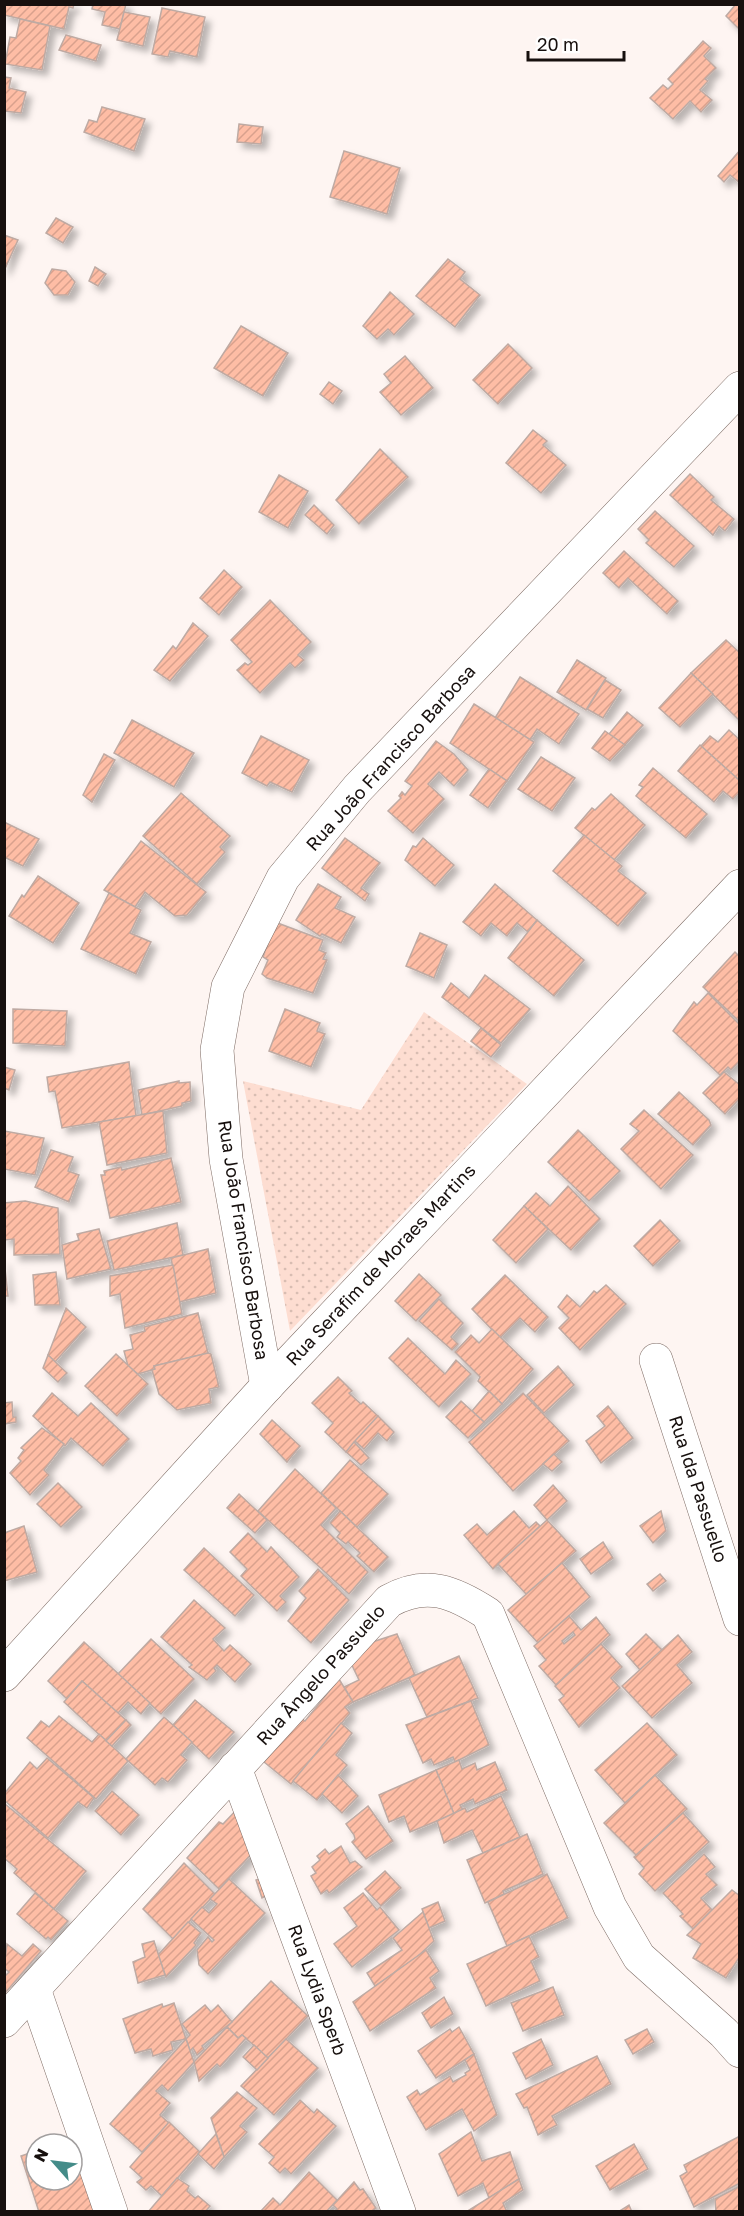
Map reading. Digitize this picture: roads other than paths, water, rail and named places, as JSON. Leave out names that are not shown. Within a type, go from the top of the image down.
[{"type":"street","name":"Rua João Francisco Barbosa","points":[[267,1386],[226,1159],[217,1050],[228,987],[283,878],[357,789],[740,388]]},
{"type":"street","name":"Rua Serafim de Moraes Martins","points":[[4,1675],[267,1386],[740,886]]},
{"type":"street","name":"Rua Ida Passuello","points":[[656,1360],[740,1619]]},
{"type":"street","name":"Rua Ângelo Passuelo","points":[[4,2021],[388,1601],[400,1595],[437,1589],[462,1597],[488,1614],[610,1907],[639,1957],[724,2033],[740,2051]]},
{"type":"street","name":"Rua Lydia Sperb","points":[[235,1768],[399,2211]]},
{"type":"street","points":[[34,1989],[111,2211]]}]
